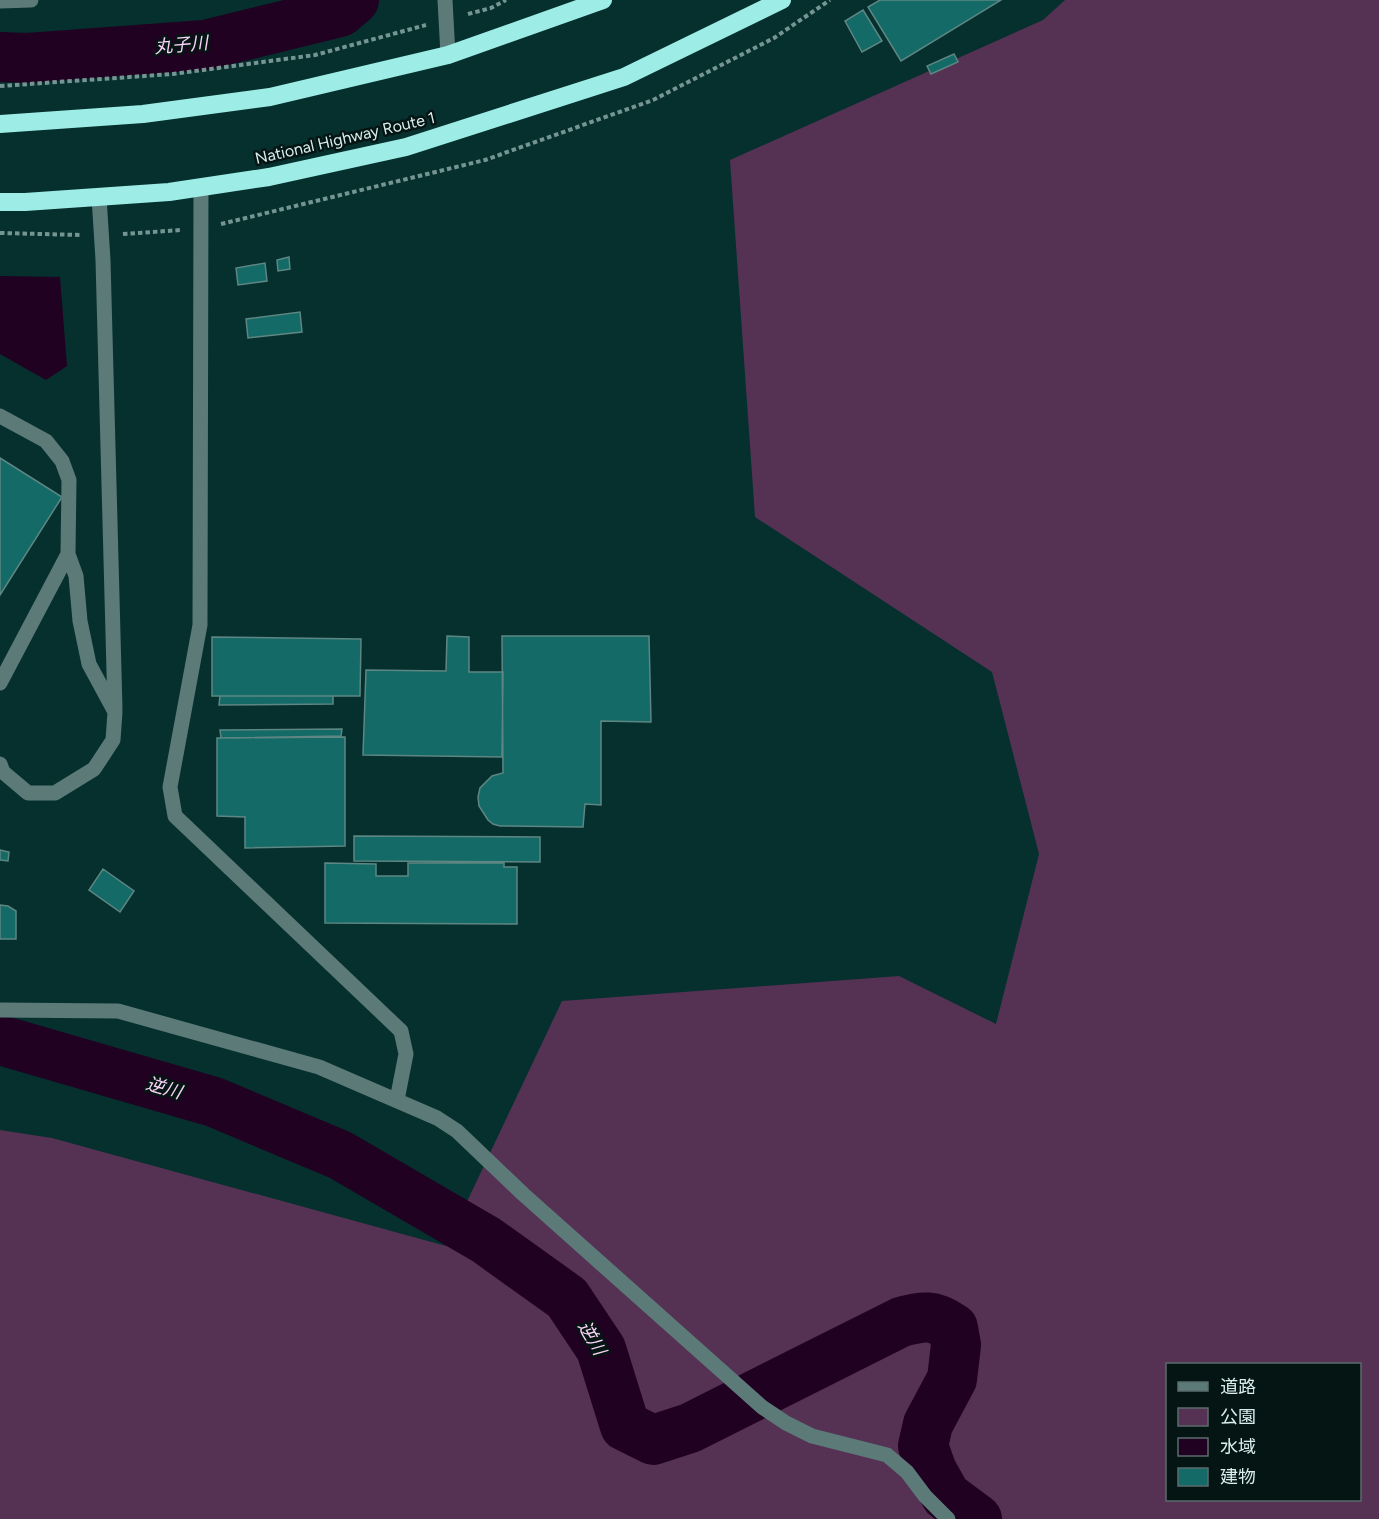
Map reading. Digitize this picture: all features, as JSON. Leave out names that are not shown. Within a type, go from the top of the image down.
[{"type":"highway","points":[[0,124],[143,114],[270,97],[448,55],[603,0]]},
{"type":"highway","name":"National Highway Route 1","points":[[0,202],[169,192],[269,177],[406,147],[624,76],[782,0]]},
{"type":"street","points":[[0,1],[31,0]]},
{"type":"street","points":[[444,0],[448,55]]},
{"type":"street","points":[[201,187],[200,626],[170,787],[175,816],[400,1031],[406,1054],[397,1100]]},
{"type":"street","points":[[0,764],[3,772],[28,793],[55,793],[94,769],[113,740],[115,712],[103,260],[99,197]]},
{"type":"street","points":[[0,416],[46,441],[62,461],[69,480],[69,554],[76,576],[80,621],[89,664],[115,712]]},
{"type":"street","points":[[0,683],[69,554]]},
{"type":"street","points":[[0,1010],[118,1011],[319,1067],[436,1118],[458,1131],[523,1194],[762,1407],[812,1437],[887,1455],[907,1472],[925,1496],[948,1519]]},
{"type":"path","points":[[0,86],[172,74],[315,55],[491,8],[506,0]]},
{"type":"green space","points":[[1065,0],[1379,0],[1379,1519],[0,1519],[0,1130],[52,1138],[446,1246],[562,1001],[899,976],[996,1024],[1039,854],[992,672],[755,517],[730,160],[1043,20]]},
{"type":"water","points":[[0,276],[60,277],[67,366],[46,380],[0,354]]},
{"type":"building","points":[[880,0],[1001,0],[901,61],[868,7]]},
{"type":"building","points":[[863,10],[882,41],[862,52],[845,21]]},
{"type":"building","points":[[954,54],[958,62],[931,74],[927,66]]},
{"type":"building","points":[[289,257],[290,269],[278,271],[277,260]]},
{"type":"building","points":[[265,263],[267,281],[238,285],[236,268]]},
{"type":"building","points":[[300,312],[302,332],[248,338],[246,319]]},
{"type":"building","points":[[0,458],[62,497],[0,595]]},
{"type":"building","points":[[447,636],[469,637],[469,672],[503,672],[502,757],[363,755],[366,670],[446,671]]},
{"type":"building","points":[[502,636],[649,636],[651,722],[601,721],[601,805],[585,804],[583,827],[500,826],[488,820],[479,806],[480,788],[492,776],[503,773]]},
{"type":"building","points":[[212,637],[361,639],[360,696],[212,696]]},
{"type":"building","points":[[220,696],[333,696],[333,704],[219,705]]},
{"type":"building","points":[[342,729],[341,736],[221,738],[220,730]]},
{"type":"building","points":[[345,737],[345,846],[245,848],[245,817],[217,816],[217,738]]},
{"type":"building","points":[[354,836],[540,837],[540,862],[354,861]]},
{"type":"building","points":[[0,850],[9,852],[8,861],[0,860]]},
{"type":"building","points":[[325,863],[376,864],[376,876],[408,876],[408,863],[504,863],[504,867],[517,867],[517,924],[325,923]]},
{"type":"building","points":[[103,869],[134,891],[120,912],[89,890]]},
{"type":"building","points":[[0,905],[8,906],[16,911],[16,939],[0,939]]},
{"type":"waterway","name":"丸子川","points":[[0,57],[28,58],[205,45],[340,12],[354,0]]},
{"type":"waterway","name":"逆川","points":[[0,1040],[214,1102],[340,1155],[486,1240],[567,1298],[601,1349],[625,1426],[653,1440],[690,1428],[901,1322],[922,1318],[940,1320],[953,1328],[956,1345],[952,1379],[928,1424],[923,1446],[932,1471],[946,1496],[977,1519]]}]
